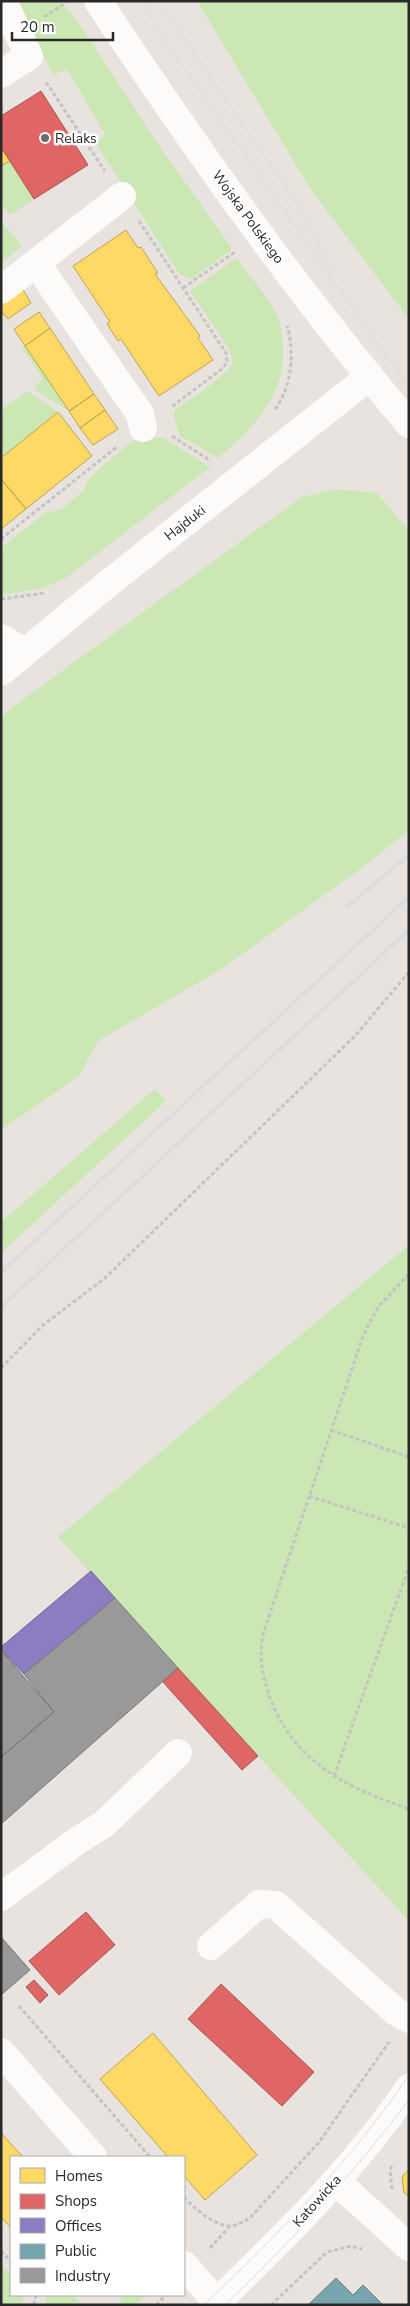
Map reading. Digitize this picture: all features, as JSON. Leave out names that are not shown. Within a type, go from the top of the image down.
[{"type":"street","points":[[1,74],[29,56],[3,1]]},
{"type":"street","name":"Wojska Polskiego","points":[[98,1],[252,224],[309,301],[409,424]]},
{"type":"street","points":[[1,290],[122,196]]},
{"type":"street","points":[[36,263],[140,414],[143,428]]},
{"type":"street","name":"Hajduki","points":[[1,672],[370,376]]},
{"type":"street","points":[[1,638],[25,652]]},
{"type":"street","points":[[1,1897],[104,1824],[178,1753]]},
{"type":"street","points":[[211,1946],[259,1904],[276,1905],[395,2011],[407,2018]]},
{"type":"street","points":[[1,2052],[92,2156]]},
{"type":"street","name":"Katowicka","points":[[216,2304],[269,2252],[336,2181],[409,2088]]},
{"type":"street","points":[[336,2181],[409,2247]]},
{"type":"street","points":[[185,2266],[216,2304]]},
{"type":"path","points":[[55,10],[66,1],[72,10]]},
{"type":"path","points":[[29,56],[100,163]]},
{"type":"path","points":[[183,288],[229,256]]},
{"type":"path","points":[[273,411],[286,386],[290,370],[291,349],[285,321]]},
{"type":"path","points":[[182,444],[218,466]]},
{"type":"path","points":[[1,599],[17,599],[52,591]]},
{"type":"path","points":[[1,1368],[42,1326],[105,1278],[355,1036],[409,972]]},
{"type":"path","points":[[409,1274],[378,1307],[364,1336],[263,1634],[260,1650],[261,1669],[277,1716],[288,1732],[315,1763],[334,1776],[374,1797],[409,1809]]},
{"type":"path","points":[[331,1430],[409,1456]]},
{"type":"path","points":[[309,1496],[409,1528]]},
{"type":"path","points":[[334,1776],[409,1567]]},
{"type":"path","points":[[19,2006],[149,2156]]},
{"type":"path","points":[[185,2198],[219,2223],[230,2226],[250,2218],[320,2140],[407,2018]]},
{"type":"path","points":[[392,2191],[390,2170],[394,2163]]},
{"type":"path","points":[[271,2305],[327,2252],[351,2246],[367,2250]]},
{"type":"path","points":[[1,2251],[10,2261]]},
{"type":"green space","points":[[16,1],[59,1],[77,20],[158,144],[231,247],[231,250],[192,279],[180,275],[97,145],[98,141],[105,136],[103,131],[69,72],[65,70],[54,74],[51,71]]},
{"type":"green space","points":[[197,1],[409,1],[409,319],[311,190]]},
{"type":"green space","points":[[10,161],[34,199],[10,215],[1,204],[1,166]]},
{"type":"green space","points":[[1,221],[22,246],[1,263]]},
{"type":"green space","points":[[236,258],[266,296],[279,321],[283,347],[282,365],[279,381],[273,396],[264,410],[243,436],[218,458],[180,436],[173,414],[176,409],[216,381],[229,368],[232,362],[232,356],[228,347],[190,291]]},
{"type":"green space","points":[[25,346],[69,411],[37,391],[35,386],[43,379],[22,348]]},
{"type":"green space","points":[[27,391],[58,412],[1,458],[1,410]]},
{"type":"green space","points":[[150,436],[165,439],[210,467],[66,578],[43,588],[1,595],[1,548],[45,513],[62,509],[83,491],[88,480],[97,471],[131,442],[140,437]]},
{"type":"green space","points":[[337,489],[377,493],[409,531],[409,830],[366,865],[220,970],[98,1041],[79,1076],[1,1130],[1,717],[302,497]]},
{"type":"green space","points":[[155,1089],[166,1101],[1,1253],[1,1222]]},
{"type":"green space","points":[[409,1245],[409,1921],[58,1537]]},
{"type":"green space","points":[[1,2263],[10,2274],[10,2296],[22,2296],[24,2305],[1,2305]]},
{"type":"green space","points":[[48,2296],[73,2296],[83,2305],[44,2305]]},
{"type":"green space","points":[[119,2296],[145,2296],[136,2305],[117,2305],[122,2300]]},
{"type":"building: Homes","points":[[1,147],[10,161],[1,166]]},
{"type":"building: Homes","points":[[126,230],[138,248],[141,247],[158,273],[155,274],[200,336],[198,338],[213,360],[159,396],[121,339],[118,341],[107,324],[110,322],[73,266]]},
{"type":"building: Homes","points":[[22,288],[31,303],[8,319],[1,311],[1,302]]},
{"type":"building: Homes","points":[[39,312],[50,328],[25,346],[14,329]]},
{"type":"building: Homes","points":[[50,328],[94,394],[69,411],[25,346]]},
{"type":"building: Homes","points":[[94,394],[105,410],[80,428],[69,411]]},
{"type":"building: Homes","points":[[105,410],[118,429],[93,445],[80,428]]},
{"type":"building: Homes","points":[[58,412],[92,456],[26,509],[1,479],[1,458]]},
{"type":"building: Homes","points":[[1,479],[26,509],[1,529]]},
{"type":"building: Homes","points":[[153,2033],[257,2155],[205,2200],[185,2177],[185,2156],[167,2156],[100,2079]]},
{"type":"building: Homes","points":[[1,2133],[22,2156],[10,2156],[10,2227],[1,2217]]},
{"type":"building: Homes","points":[[409,2169],[409,2196],[404,2193],[402,2177]]},
{"type":"building: Shops","points":[[41,91],[88,165],[34,199],[1,147],[1,116]]},
{"type":"building: Shops","points":[[178,1668],[258,1756],[242,1770],[163,1682]]},
{"type":"building: Shops","points":[[86,1912],[115,1945],[59,1995],[29,1961]]},
{"type":"building: Shops","points":[[34,1980],[48,1995],[40,2003],[26,1987]]},
{"type":"building: Shops","points":[[221,1984],[314,2072],[282,2106],[188,2019]]},
{"type":"building: Offices","points":[[91,1571],[115,1598],[24,1674],[1,1650],[1,1647]]},
{"type":"building: Public","points":[[336,2278],[353,2295],[363,2285],[383,2305],[308,2305]]},
{"type":"building: Industry","points":[[115,1598],[178,1668],[1,1824],[1,1757],[54,1712],[24,1674]]},
{"type":"building: Industry","points":[[1,1650],[54,1712],[1,1757]]},
{"type":"building: Industry","points":[[1,1937],[30,1970],[1,1995]]},
{"type":"tram line","points":[[140,1],[165,41],[409,388]]},
{"type":"tram line","points":[[160,1],[297,205],[331,269]]},
{"type":"tram line","points":[[204,2305],[259,2251],[339,2166],[409,2075]]},
{"type":"tram line","points":[[225,2305],[321,2206],[409,2100]]},
{"type":"railway","points":[[348,906],[409,855]]},
{"type":"railway","points":[[1,1272],[409,897]]},
{"type":"railway","points":[[1,1307],[409,930]]},
{"type":"place","name":"Relaks","points":[[45,138]]}]
